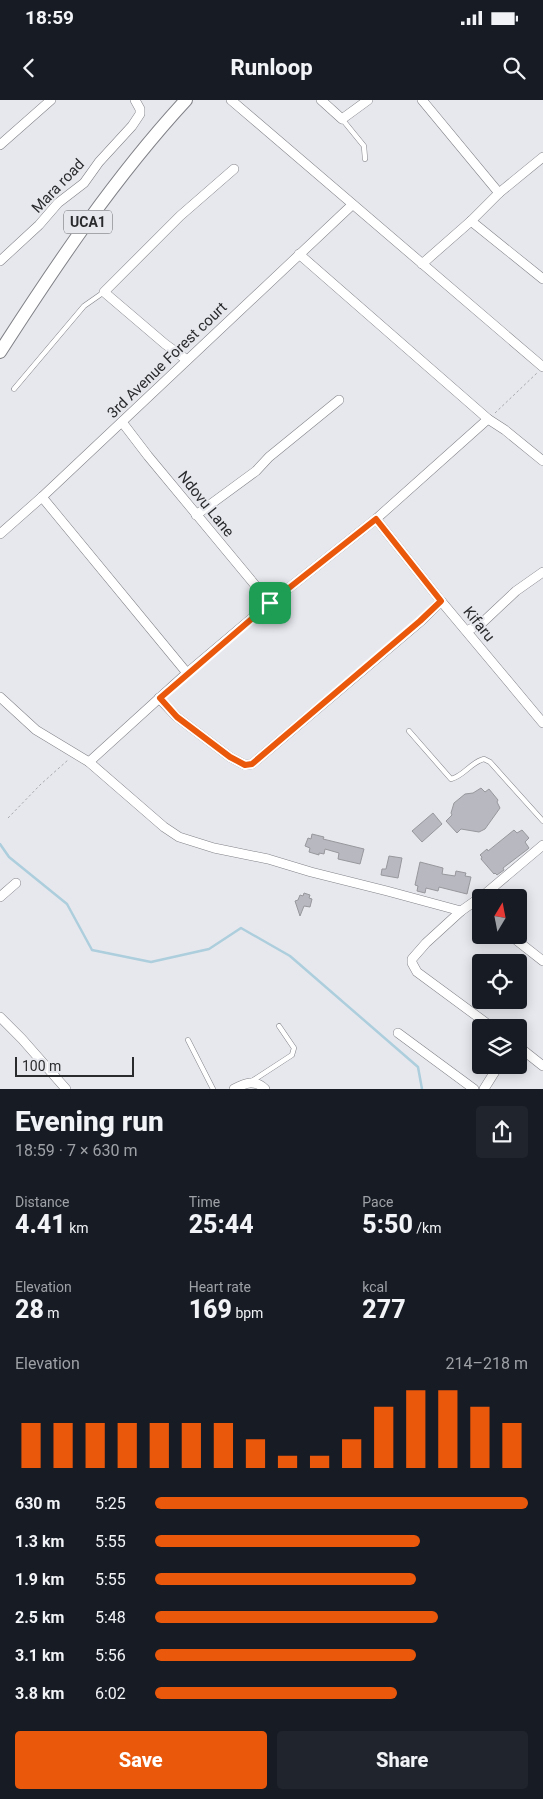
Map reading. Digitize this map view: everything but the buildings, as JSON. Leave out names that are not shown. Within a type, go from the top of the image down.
[{"type":"main road","name":"UCA1","points":[[0,352],[98,208],[138,156],[186,100]]},
{"type":"street","points":[[0,145],[50,100]]},
{"type":"street","name":"Mara road","points":[[0,261],[39,225],[58,202],[84,183],[99,162],[132,126],[140,114],[140,109],[135,100]]},
{"type":"street","points":[[230,100],[543,367]]},
{"type":"street","points":[[321,100],[342,119],[368,100]]},
{"type":"street","points":[[422,100],[499,193]]},
{"type":"street","points":[[422,264],[471,221],[499,193],[543,157]]},
{"type":"street","points":[[187,360],[164,344],[104,292],[180,216],[234,169]]},
{"type":"street","name":"3rd Avenue Forest court","points":[[0,534],[42,497],[352,205]]},
{"type":"street","points":[[471,221],[543,279]]},
{"type":"street","points":[[299,254],[488,420],[505,430],[543,461]]},
{"type":"street","points":[[196,515],[256,471],[339,400]]},
{"type":"street","points":[[89,762],[187,673],[270,603],[376,519],[488,420]]},
{"type":"street","name":"Ndovu Lane","points":[[122,422],[196,515],[270,603]]},
{"type":"street","points":[[42,497],[187,673]]},
{"type":"street","name":"Kifaru","points":[[376,519],[441,601],[539,711],[543,723]]},
{"type":"street","points":[[467,631],[484,622],[516,591],[543,572]]},
{"type":"street","points":[[160,698],[177,717],[230,757],[245,765],[252,764],[441,601]]},
{"type":"street","points":[[0,697],[36,730],[89,762],[164,827],[179,837],[214,848],[268,859],[461,911]]},
{"type":"street","points":[[481,1019],[417,972],[412,959],[426,943],[461,911],[485,894],[543,845]]},
{"type":"street","points":[[0,897],[16,882]]},
{"type":"street","points":[[521,944],[543,961]]},
{"type":"street","points":[[2,1022],[22,1039],[66,1089]]},
{"type":"street","points":[[398,1033],[474,1089]]},
{"type":"street","points":[[527,1053],[543,1066]]},
{"type":"street","points":[[484,1089],[493,1074]]},
{"type":"street","points":[[234,1089],[251,1082],[265,1089]]},
{"type":"lane","points":[[342,119],[364,146],[364,159]]},
{"type":"lane","points":[[14,389],[84,306],[104,292]]},
{"type":"lane","points":[[408,731],[450,779],[458,777],[478,760],[484,759],[490,762],[543,821]]},
{"type":"lane","points":[[251,1082],[292,1055],[294,1048],[279,1026]]},
{"type":"lane","points":[[188,1040],[213,1089]]},
{"type":"path","points":[[488,420],[543,367]]},
{"type":"path","points":[[8,818],[58,768],[67,760],[78,755]]},
{"type":"waterway","points":[[0,844],[9,857],[67,904],[92,950],[151,962],[209,949],[241,928],[290,956],[418,1067],[422,1089]]},
{"type":"route","points":[[376,519],[441,601],[380,656],[302,720],[254,763],[245,765],[235,761],[177,717],[160,698],[270,603],[376,519]]}]
